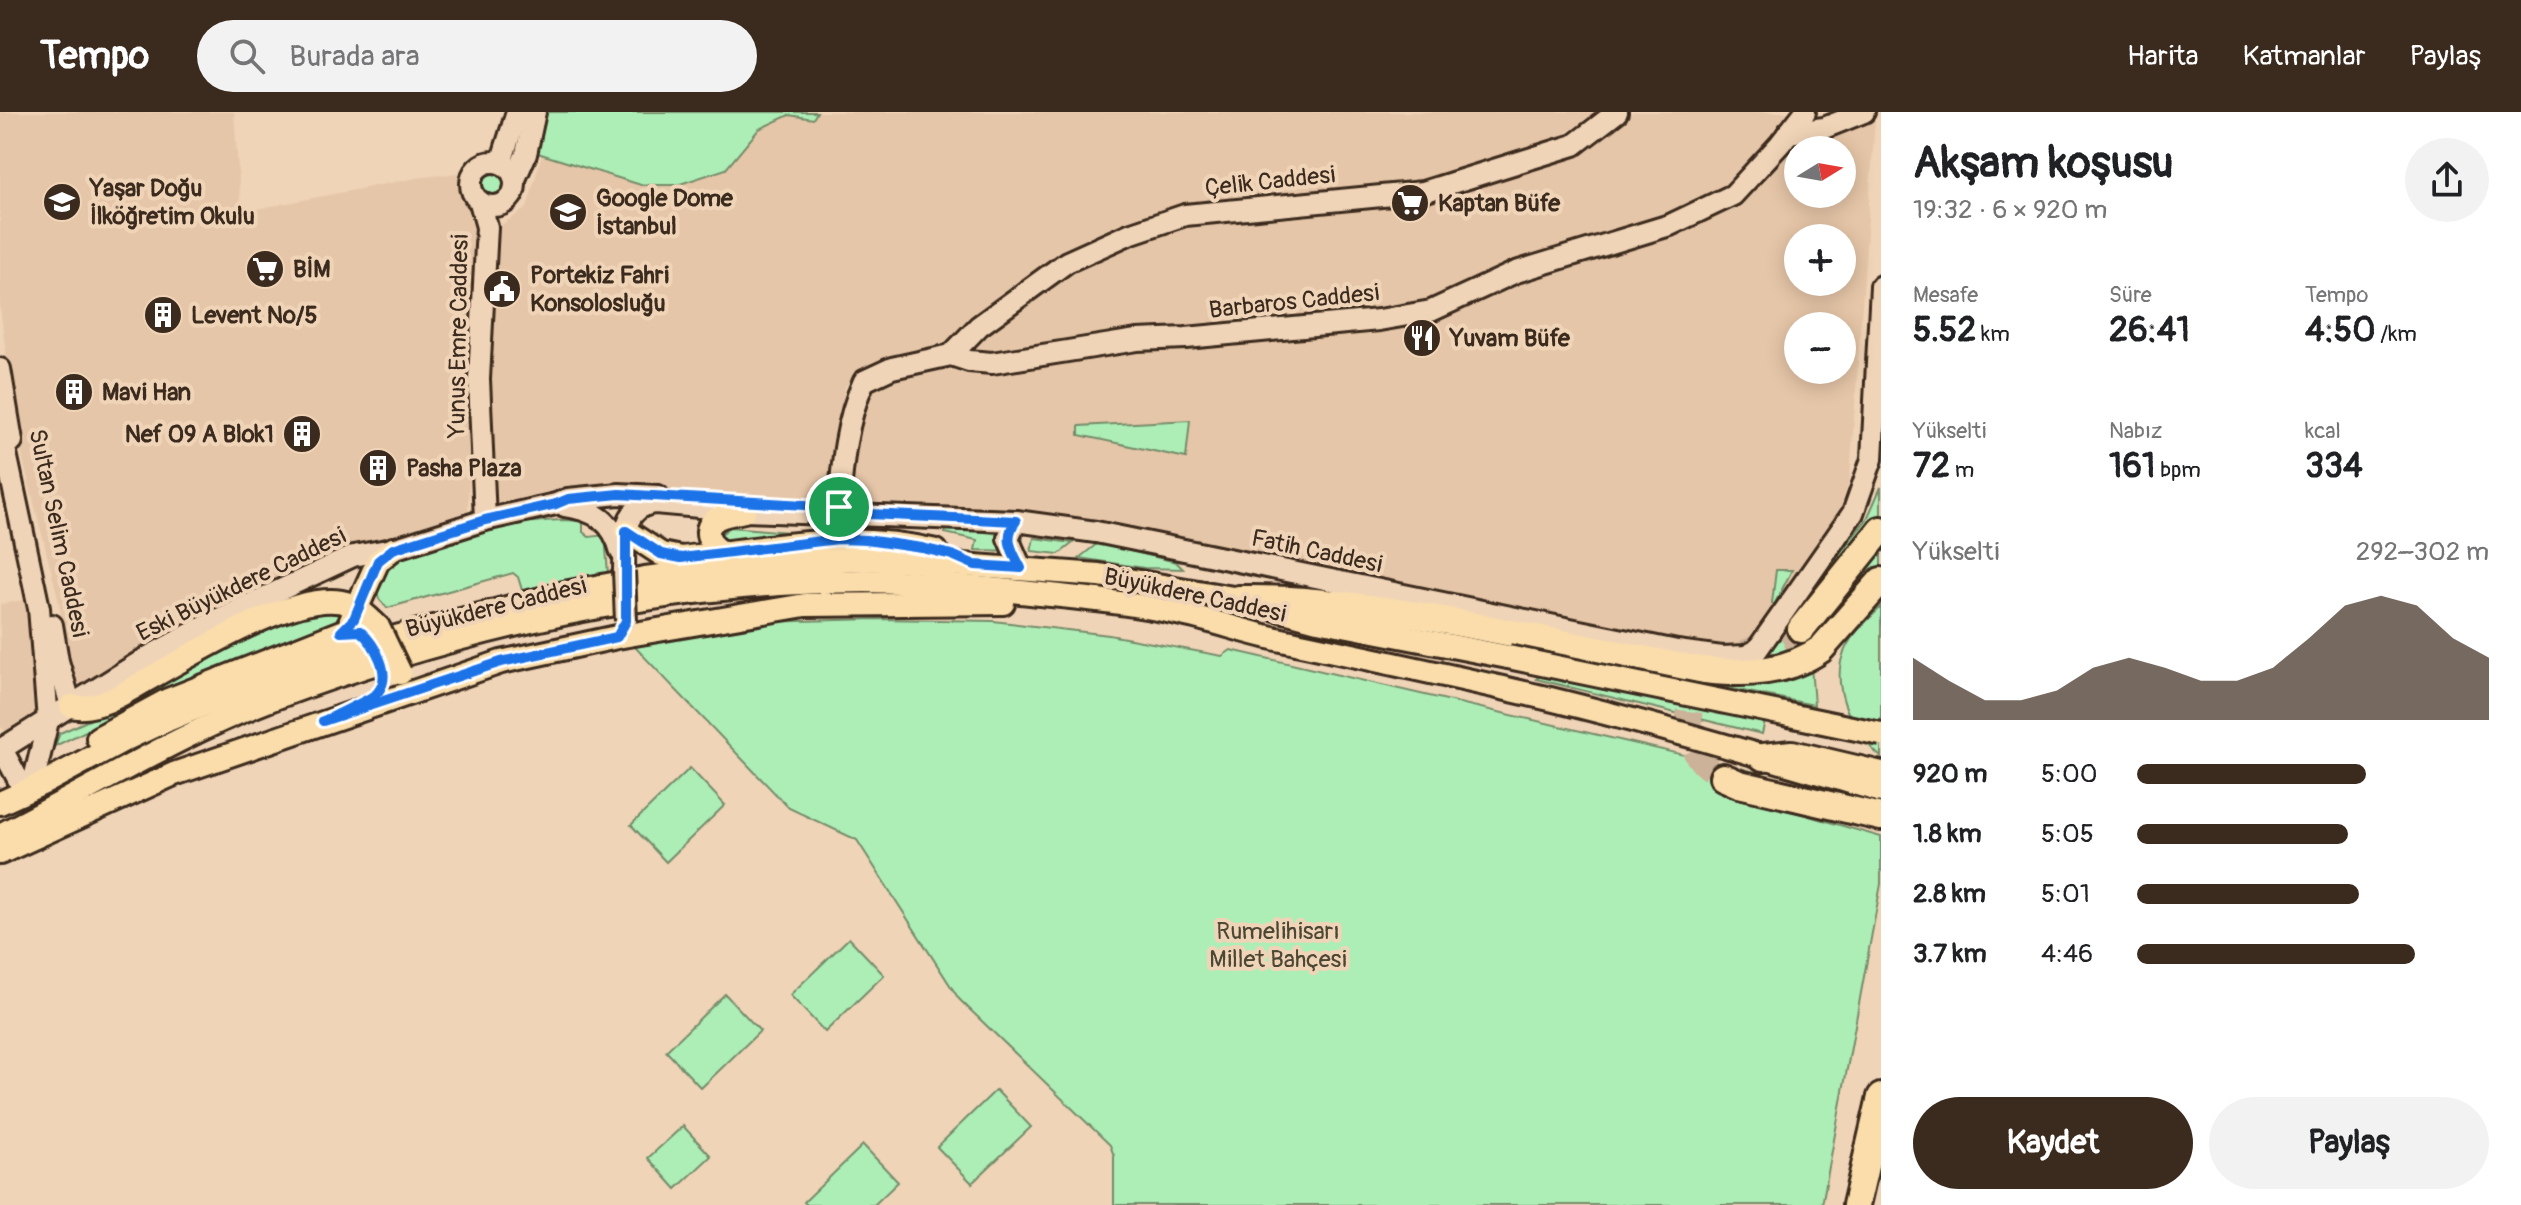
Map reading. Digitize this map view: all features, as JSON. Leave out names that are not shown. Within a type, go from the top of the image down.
[{"type":"highway","points":[[1801,629],[1881,530]]},
{"type":"highway","points":[[1239,599],[1290,600],[1353,607],[1700,669],[1750,672],[1783,667],[1821,649],[1881,581]]},
{"type":"highway","points":[[1763,757],[1792,754],[1881,775]]},
{"type":"highway","points":[[1723,777],[1739,784],[1881,817]]},
{"type":"highway","points":[[1856,1205],[1881,1097]]},
{"type":"main road","points":[[725,553],[714,548],[709,541],[711,523],[744,511]]},
{"type":"main road","points":[[626,531],[661,554],[681,558],[838,539],[922,548],[952,555],[975,565]]},
{"type":"main road","points":[[341,632],[354,619],[378,561],[393,549]]},
{"type":"main road","name":"Büyükdere Caddesi","points":[[0,803],[124,740],[253,684],[358,647],[519,603],[632,580],[752,565],[856,559],[1021,568],[1146,581],[1239,599],[1318,620],[1881,734]]},
{"type":"main road","name":"Büyükdere Caddesi","points":[[0,835],[157,749],[267,701],[394,659],[546,617],[690,593],[831,582],[909,582],[1059,596],[1179,613],[1280,640],[1333,649],[1552,700],[1881,791]]},
{"type":"main road","points":[[365,588],[374,634]]},
{"type":"main road","points":[[0,853],[174,774],[451,678],[622,629],[805,605],[988,604],[1059,596]]},
{"type":"main road","points":[[71,706],[81,709],[120,695],[254,623],[296,606],[332,601],[358,610],[374,634],[392,673],[413,680],[451,678]]},
{"type":"main road","points":[[46,782],[80,750],[168,700],[341,632],[374,634]]},
{"type":"main road","points":[[323,721],[378,694],[392,673]]},
{"type":"street","points":[[501,163],[517,112]]},
{"type":"street","points":[[515,179],[507,166],[494,161],[481,165],[472,175],[471,190],[480,202],[492,206],[505,203],[513,193],[515,179],[526,154],[535,112]]},
{"type":"street","name":"Çelik Caddesi","points":[[951,355],[979,326],[1067,262],[1129,234],[1185,215],[1423,192],[1574,145],[1617,112]]},
{"type":"street","name":"Barbaros Caddesi","points":[[844,510],[842,462],[856,398],[864,381],[892,368],[951,355],[969,361],[992,363],[1137,340],[1379,320],[1431,311],[1516,272],[1670,225],[1733,195],[1805,112]]},
{"type":"street","points":[[1788,133],[1824,128],[1864,112]]},
{"type":"street","name":"Yunus Emre Caddesi","points":[[480,202],[487,227],[479,379],[485,520]]},
{"type":"street","name":"Fatih Caddesi","points":[[844,510],[1016,521],[1096,532],[1610,638],[1722,657],[1746,656],[1757,650],[1774,629],[1853,513],[1872,459],[1881,286]]},
{"type":"street","name":"Sultan Selim Caddesi","points":[[0,369],[4,431],[48,600],[58,661],[71,706]]},
{"type":"street","name":"Eski Büyükdere Caddesi","points":[[1,750],[148,657],[214,621],[353,556],[393,549],[485,520],[568,499],[619,494],[844,510]]},
{"type":"street","points":[[556,504],[599,508],[614,517],[626,531]]},
{"type":"street","points":[[556,504],[582,508],[605,519],[619,543],[624,571]]},
{"type":"street","points":[[622,629],[626,531],[630,515],[644,504],[744,511],[844,510]]},
{"type":"street","name":"Sultan Selim Caddesi","points":[[23,510],[39,608],[48,721],[35,775],[25,792]]},
{"type":"street","points":[[1016,521],[1008,538],[1021,568]]},
{"type":"street","points":[[1,750],[25,792]]},
{"type":"shaded area","points":[[0,112],[234,112],[241,212],[457,173],[475,224],[468,513],[370,542],[246,598],[76,696],[57,594],[17,436],[0,308]]},
{"type":"shaded area","points":[[817,112],[1598,112],[1561,136],[1494,164],[1423,183],[1179,208],[1086,244],[948,346],[865,366],[845,387],[829,498],[636,489],[537,497],[486,508],[487,333],[495,229],[527,208],[542,154],[641,185],[677,185],[726,169],[759,129],[790,115],[813,119]]},
{"type":"shaded area","points":[[1633,112],[1793,112],[1738,181],[1701,204],[1518,261],[1431,306],[993,356],[962,351],[1017,306],[1097,259],[1163,227],[1431,198],[1540,166],[1603,136]]},
{"type":"shaded area","points":[[1875,119],[1850,477],[1838,516],[1754,645],[1690,649],[1268,556],[1142,537],[1001,509],[852,501],[857,426],[874,387],[935,368],[976,373],[1166,348],[1394,330],[1439,317],[1519,283],[1680,232],[1741,202],[1784,159],[1784,208],[1856,208],[1856,136],[1828,136]]},
{"type":"shaded area","points":[[29,599],[44,716],[10,737],[0,726],[0,604]]},
{"type":"green space","points":[[543,112],[817,112],[813,119],[789,115],[759,129],[726,169],[677,185],[641,185],[531,151]]},
{"type":"green space","points":[[493,171],[501,175],[505,183],[501,191],[493,195],[485,191],[481,183],[485,175]]},
{"type":"green space","points":[[1190,420],[1186,458],[1079,435],[1079,426]]},
{"type":"green space","points":[[1881,487],[1881,566],[1856,600],[1817,643],[1751,664],[1768,653],[1780,639],[1798,605],[1867,519]]},
{"type":"green space","points":[[563,520],[583,521],[583,532],[589,537],[605,535],[608,574],[522,590],[518,577],[513,573],[387,608],[379,599],[376,588],[392,558],[476,532]]},
{"type":"green space","points":[[730,527],[813,534],[725,544],[720,535]]},
{"type":"green space","points":[[946,527],[1023,537],[1021,551],[975,550],[977,540],[945,533]]},
{"type":"green space","points":[[1034,538],[1073,543],[1059,554],[1031,551]]},
{"type":"green space","points":[[1098,543],[1176,562],[1183,569],[1144,568],[1079,558]]},
{"type":"green space","points":[[1776,570],[1792,570],[1774,605],[1772,603]]},
{"type":"green space","points":[[1881,607],[1881,757],[1851,719],[1840,687],[1840,670],[1843,654],[1851,639]]},
{"type":"green space","points":[[321,611],[343,616],[321,629],[117,716],[55,746],[60,733],[136,698],[259,634]]},
{"type":"green space","name":"Rumelihisarı Millet Bahçesi","points":[[877,619],[993,621],[1109,635],[1222,656],[1231,650],[1740,768],[1881,807],[1729,776],[1719,790],[1881,837],[1881,884],[1822,1205],[1114,1205],[1114,1156],[1110,1145],[959,999],[857,840],[789,808],[634,646],[760,622]]},
{"type":"green space","points":[[1811,666],[1814,705],[1672,677]]},
{"type":"green space","points":[[1541,675],[1765,721],[1762,734],[1536,679]]},
{"type":"green space","points":[[690,768],[725,805],[666,862],[631,825]]},
{"type":"green space","points":[[849,938],[884,975],[825,1032],[790,995]]},
{"type":"green space","points":[[725,994],[760,1031],[701,1088],[666,1051]]},
{"type":"green space","points":[[996,1090],[1031,1127],[972,1183],[937,1147]]},
{"type":"green space","points":[[683,1126],[711,1156],[676,1189],[648,1158]]},
{"type":"green space","points":[[863,1145],[898,1182],[874,1205],[807,1205],[804,1202]]},
{"type":"tunnel","points":[[1745,653],[1801,629]]},
{"type":"tunnel","points":[[1705,676],[1693,695],[1689,730],[1702,761],[1723,777]]},
{"type":"place","name":"Yaşar Doğu İlköğretim Okulu","points":[[62,202]]},
{"type":"place","name":"Kaptan Büfe","points":[[1410,203]]},
{"type":"place","name":"Google Dome İstanbul","points":[[568,212]]},
{"type":"place","name":"BİM","points":[[265,269]]},
{"type":"place","name":"Portekiz Fahri Konsolosluğu","points":[[502,289]]},
{"type":"place","name":"Levent No/5","points":[[163,315]]},
{"type":"place","name":"Yuvam Büfe","points":[[1422,338]]},
{"type":"place","name":"Mavi Han","points":[[74,392]]},
{"type":"place","name":"Nef 09 A Blok1","points":[[302,434]]},
{"type":"place","name":"Pasha Plaza","points":[[378,468]]},
{"type":"route","points":[[619,494],[839,507],[848,513],[1016,521],[1008,538],[1021,568],[975,565],[952,555],[893,543],[838,539],[681,558],[661,554],[626,531],[626,621],[617,637],[501,662],[323,721],[378,694],[382,686],[383,672],[370,640],[360,631],[341,632],[354,619],[378,561],[393,549],[485,520],[568,499],[619,494]]}]
